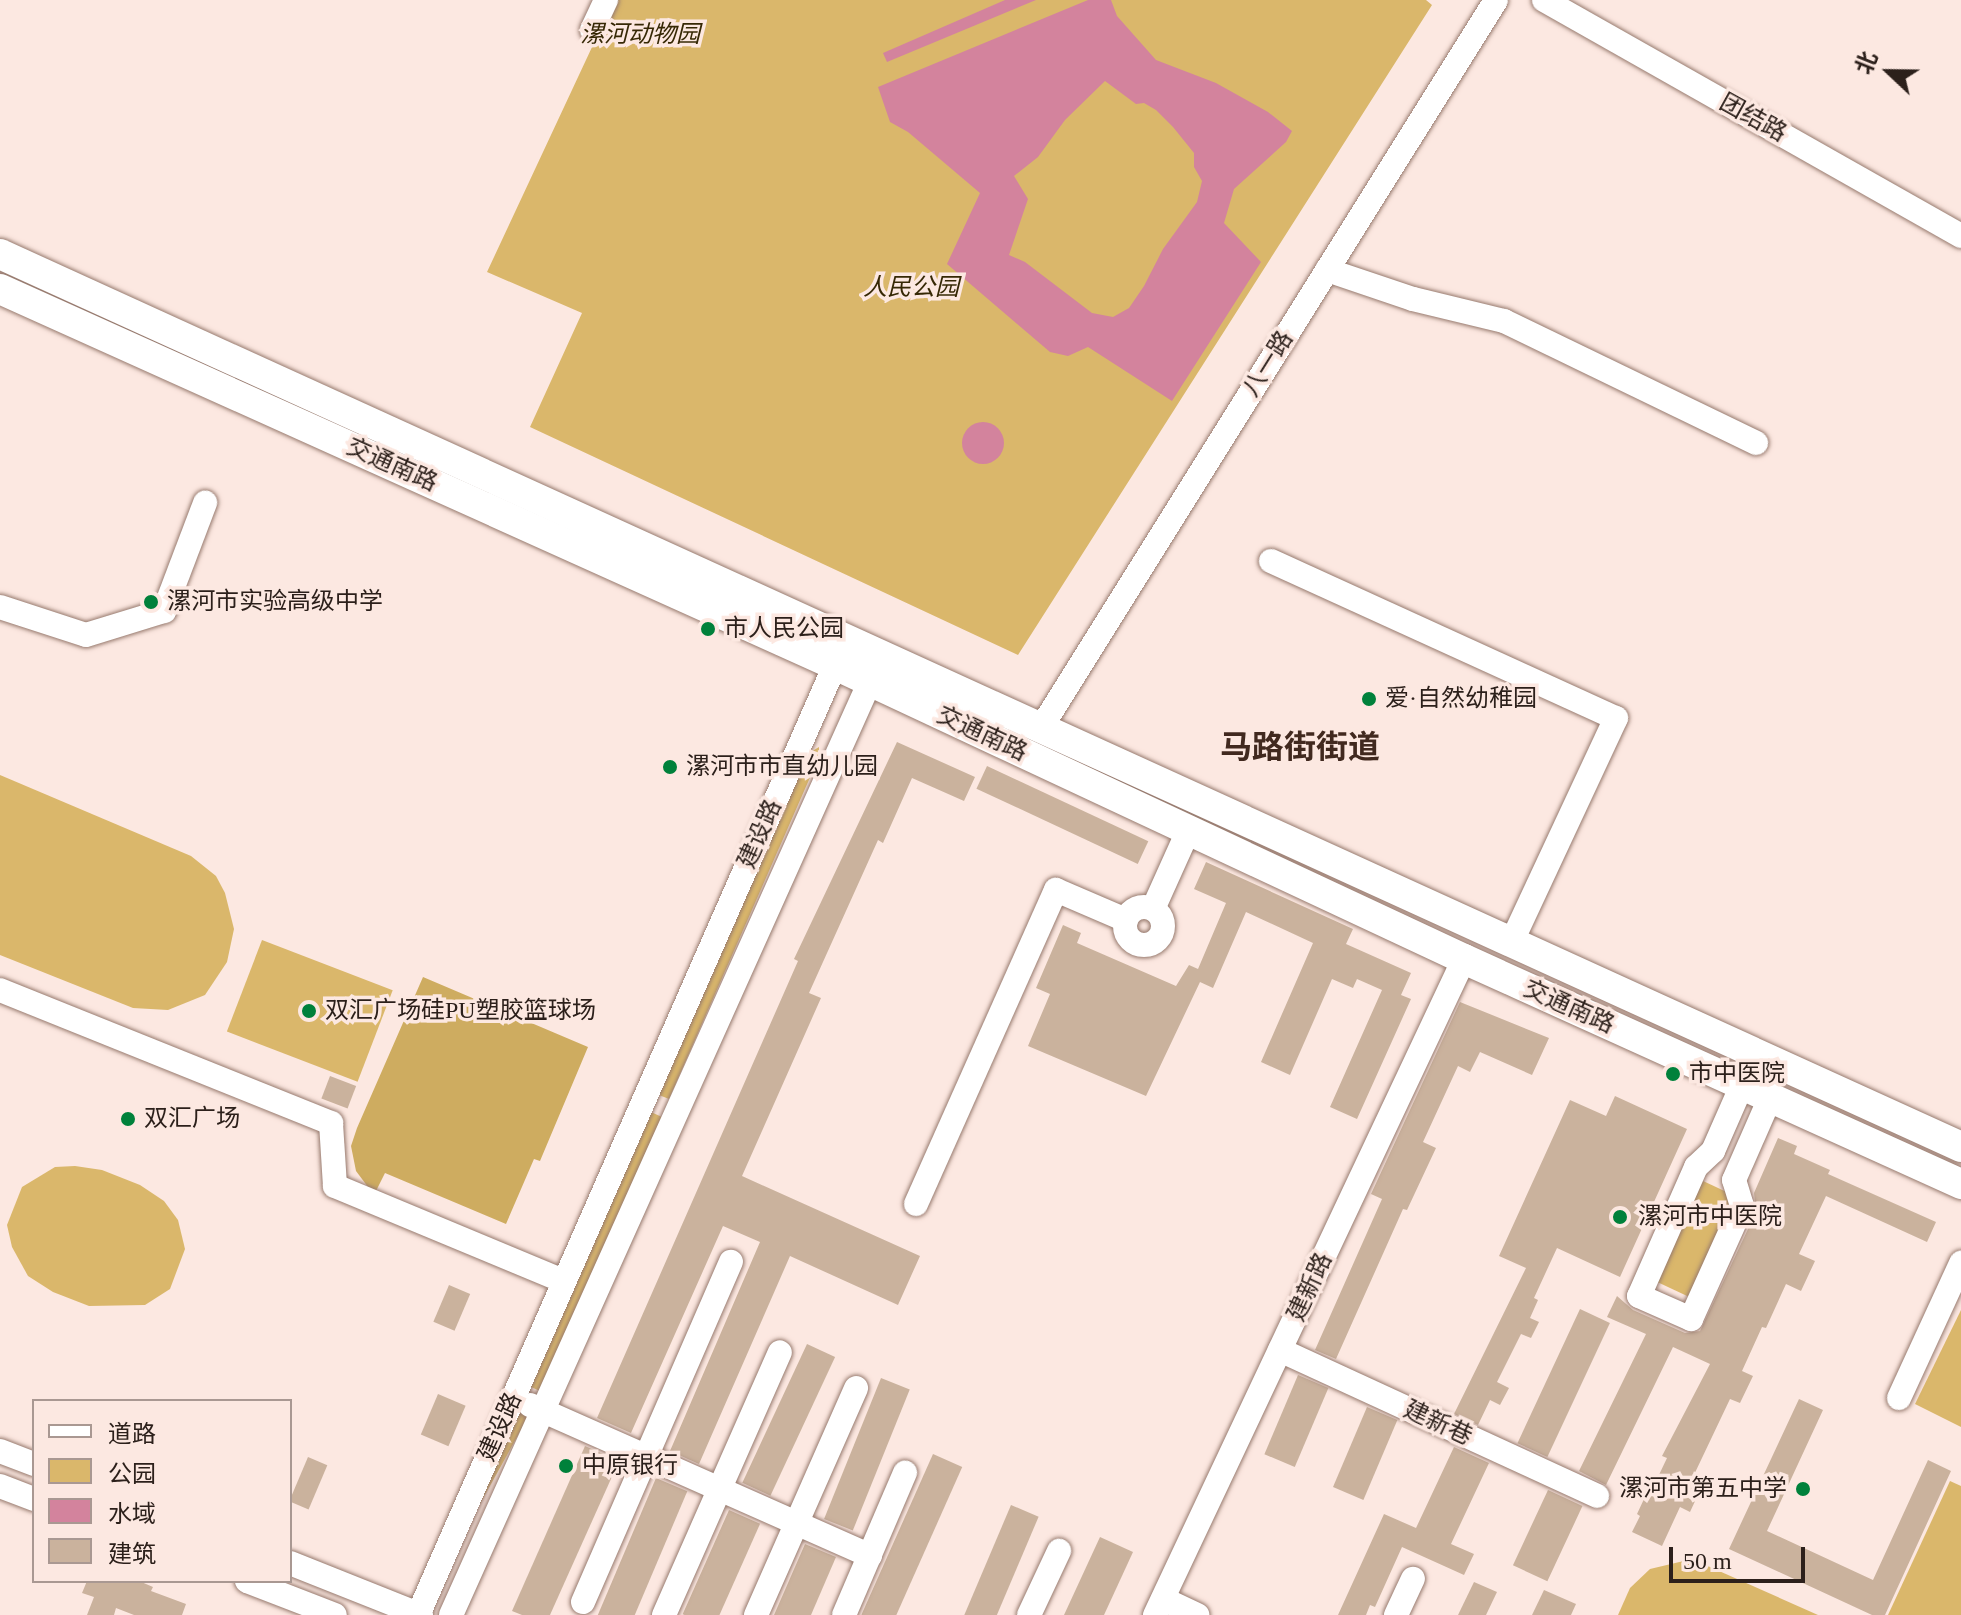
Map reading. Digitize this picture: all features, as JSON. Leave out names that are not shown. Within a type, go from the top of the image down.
[{"type":"main road","name":"交通南路","points":[[0,254],[876,668],[1188,831],[1961,1184]]},
{"type":"main road","name":"交通南路","points":[[0,289],[835,665],[876,668],[1041,728],[1961,1147]]},
{"type":"main road","points":[[1188,831],[1202,801]]},
{"type":"street","points":[[592,30],[606,0]]},
{"type":"street","name":"八一路","points":[[1041,728],[1496,0]]},
{"type":"street","name":"团结路","points":[[1544,0],[1961,236]]},
{"type":"street","points":[[1327,270],[1413,299],[1504,321],[1756,443]]},
{"type":"street","points":[[0,607],[86,635],[164,611],[205,503]]},
{"type":"street","points":[[1271,561],[1616,718],[1512,941]]},
{"type":"street","name":"建设路","points":[[419,1614],[835,665]]},
{"type":"street","name":"建设路","points":[[451,1615],[876,668]]},
{"type":"street","points":[[1153,909],[1188,831]]},
{"type":"street","points":[[916,1204],[1056,890],[1126,920]]},
{"type":"street","points":[[1153,909],[1162,918],[1163,930],[1152,944],[1140,945],[1129,938],[1126,920],[1135,910],[1153,909]]},
{"type":"street","name":"建新路","points":[[1159,1607],[1464,959]]},
{"type":"street","points":[[0,990],[331,1123],[335,1186],[563,1281]]},
{"type":"street","points":[[1742,1085],[1713,1151],[1696,1167],[1639,1296],[1691,1319],[1742,1206],[1734,1180],[1770,1098]]},
{"type":"street","points":[[644,1098],[677,1114]]},
{"type":"street","points":[[583,1602],[731,1262]]},
{"type":"street","points":[[1899,1398],[1961,1263]]},
{"type":"street","name":"建新巷","points":[[1280,1350],[1597,1496]]},
{"type":"street","points":[[664,1615],[780,1352]]},
{"type":"street","points":[[756,1615],[856,1388]]},
{"type":"street","points":[[513,1398],[870,1556]]},
{"type":"street","points":[[0,1451],[32,1463]]},
{"type":"street","points":[[844,1615],[905,1473]]},
{"type":"street","points":[[0,1486],[32,1498]]},
{"type":"street","points":[[1029,1615],[1059,1551]]},
{"type":"street","points":[[292,1564],[419,1614]]},
{"type":"street","points":[[1396,1615],[1413,1579]]},
{"type":"street","points":[[252,1583],[335,1615]]},
{"type":"street","points":[[1159,1607],[1197,1615]]},
{"type":"green space","name":"人民公园","points":[[614,0],[1426,0],[1432,5],[1018,655],[530,427],[582,313],[487,272]]},
{"type":"green space","points":[[819,747],[819,757],[669,1099],[659,1095],[809,753]]},
{"type":"green space","points":[[0,775],[191,856],[216,876],[225,893],[234,929],[227,962],[205,995],[168,1010],[133,1008],[0,955]]},
{"type":"green space","name":"双汇广场硅PU塑胶篮球场","points":[[262,940],[393,990],[358,1082],[227,1031]]},
{"type":"green space","points":[[651,1112],[662,1117],[540,1391],[529,1386]]},
{"type":"green space","points":[[55,1167],[102,1170],[140,1185],[164,1201],[178,1220],[185,1249],[170,1289],[145,1305],[89,1306],[53,1292],[28,1276],[12,1247],[7,1225],[22,1187]]},
{"type":"green space","points":[[1701,1180],[1737,1197],[1690,1298],[1654,1281]]},
{"type":"green space","points":[[1961,1310],[1961,1427],[1915,1404]]},
{"type":"green space","points":[[520,1411],[529,1416],[448,1561],[440,1556]]},
{"type":"green space","points":[[1950,1481],[1961,1486],[1961,1615],[1888,1615]]},
{"type":"green space","points":[[1692,1559],[1818,1615],[1618,1615],[1630,1588],[1650,1569]]},
{"type":"shaded area","points":[[423,977],[588,1047],[540,1161],[534,1159],[506,1224],[385,1173],[376,1191],[368,1187],[356,1171],[351,1146],[357,1128]]},
{"type":"water","points":[[1005,0],[1036,0],[887,62],[883,53]]},
{"type":"water","points":[[1088,0],[1111,0],[1117,16],[1156,60],[1216,83],[1268,112],[1292,131],[1286,142],[1234,189],[1224,223],[1261,262],[1172,401],[1088,347],[1068,356],[1050,352],[947,264],[980,193],[908,132],[890,122],[878,87]],"holes":[[[1105,81],[1136,104],[1144,103],[1156,110],[1173,127],[1194,153],[1194,167],[1202,181],[1197,202],[1163,249],[1144,286],[1129,308],[1113,317],[1092,313],[1025,262],[1009,255],[1028,199],[1014,176],[1038,157],[1065,120]]]},
{"type":"water","points":[[983,422],[998,428],[1004,443],[998,458],[983,464],[968,458],[962,443],[968,428]]},
{"type":"building","points":[[897,742],[975,777],[964,801],[912,778],[883,843],[878,840],[809,993],[821,998],[742,1176],[920,1256],[898,1305],[790,1256],[699,1464],[670,1451],[760,1242],[723,1226],[631,1433],[597,1418],[798,961],[794,959]]},
{"type":"building","points":[[987,766],[1148,841],[1138,864],[976,789]]},
{"type":"building","points":[[1206,862],[1353,929],[1346,944],[1411,973],[1401,995],[1411,999],[1357,1119],[1330,1107],[1382,990],[1357,979],[1353,988],[1332,979],[1290,1075],[1261,1062],[1313,943],[1246,912],[1213,988],[1200,982],[1146,1096],[1028,1046],[1050,994],[1036,988],[1063,925],[1081,933],[1077,943],[1176,986],[1189,965],[1198,969],[1226,903],[1194,889]]},
{"type":"building","points":[[1460,1002],[1549,1038],[1532,1075],[1480,1052],[1470,1072],[1458,1066],[1423,1142],[1436,1148],[1407,1210],[1403,1209],[1336,1359],[1315,1350],[1382,1199],[1371,1194]]},
{"type":"building","points":[[330,1076],[356,1086],[348,1108],[321,1098]]},
{"type":"building","points":[[1615,1096],[1687,1129],[1620,1277],[1557,1248],[1534,1298],[1538,1300],[1530,1318],[1539,1322],[1531,1338],[1521,1334],[1497,1382],[1509,1388],[1500,1405],[1490,1400],[1478,1425],[1454,1414],[1526,1268],[1499,1256],[1570,1100],[1606,1116]]},
{"type":"building","points":[[1778,1138],[1797,1146],[1794,1154],[1830,1170],[1828,1174],[1936,1222],[1927,1242],[1826,1196],[1799,1254],[1815,1261],[1801,1291],[1786,1284],[1766,1328],[1762,1327],[1742,1371],[1753,1376],[1740,1403],[1730,1399],[1692,1479],[1703,1484],[1690,1512],[1680,1507],[1662,1546],[1632,1532],[1644,1499],[1647,1500],[1667,1458],[1662,1456],[1710,1364],[1673,1347],[1606,1485],[1579,1471],[1646,1334],[1607,1317],[1617,1296],[1633,1310],[1685,1333],[1700,1331],[1756,1212],[1754,1193]]},
{"type":"building","points":[[449,1285],[470,1294],[455,1331],[433,1322]]},
{"type":"building","points":[[1580,1309],[1610,1323],[1547,1457],[1517,1443]]},
{"type":"building","points":[[807,1344],[835,1357],[770,1496],[742,1483]]},
{"type":"building","points":[[1298,1375],[1328,1388],[1295,1467],[1264,1454]]},
{"type":"building","points":[[881,1378],[910,1390],[853,1531],[824,1519]]},
{"type":"building","points":[[438,1394],[466,1406],[448,1446],[421,1435]]},
{"type":"building","points":[[1799,1399],[1823,1410],[1767,1531],[1873,1580],[1928,1460],[1951,1471],[1885,1615],[1872,1615],[1729,1549]]},
{"type":"building","points":[[1367,1407],[1397,1420],[1363,1500],[1333,1487]]},
{"type":"building","points":[[585,1446],[619,1461],[550,1615],[522,1615],[512,1611]]},
{"type":"building","points":[[1454,1447],[1489,1463],[1451,1544],[1474,1554],[1464,1575],[1402,1547],[1375,1607],[1370,1605],[1366,1615],[1338,1615],[1384,1514],[1416,1528]]},
{"type":"building","points":[[933,1454],[962,1467],[896,1615],[861,1615]]},
{"type":"building","points":[[308,1457],[327,1465],[309,1509],[292,1502],[292,1495]]},
{"type":"building","points":[[656,1478],[687,1491],[635,1615],[598,1615]]},
{"type":"building","points":[[1548,1490],[1582,1506],[1547,1581],[1513,1565]]},
{"type":"building","points":[[1011,1505],[1039,1517],[997,1615],[964,1615]]},
{"type":"building","points":[[729,1510],[760,1524],[719,1615],[683,1614]]},
{"type":"building","points":[[1100,1537],[1133,1552],[1104,1615],[1064,1615]]},
{"type":"building","points":[[805,1544],[836,1557],[811,1615],[774,1615]]},
{"type":"building","points":[[1474,1582],[1497,1592],[1486,1615],[1458,1615]]},
{"type":"building","points":[[86,1583],[144,1583],[153,1587],[151,1591],[186,1604],[182,1615],[134,1615],[116,1608],[114,1615],[87,1615],[94,1597],[82,1593]]},
{"type":"building","points":[[1544,1590],[1576,1604],[1571,1615],[1532,1615]]},
{"type":"place","name":"漯河市实验高级中学","points":[[151,602]]},
{"type":"place","name":"市人民公园","points":[[708,629]]},
{"type":"place","name":"爱·自然幼稚园","points":[[1369,699]]},
{"type":"place","name":"漯河市市直幼儿园","points":[[670,767]]},
{"type":"place","name":"双汇广场硅PU塑胶篮球场","points":[[309,1011]]},
{"type":"place","name":"市中医院","points":[[1673,1074]]},
{"type":"place","name":"双汇广场","points":[[128,1119]]},
{"type":"place","name":"漯河市中医院","points":[[1620,1217]]},
{"type":"place","name":"中原银行","points":[[566,1466]]},
{"type":"place","name":"漯河市第五中学","points":[[1803,1489]]},
{"type":"district","name":"马路街街道","points":[[1300,747]]},
{"type":"park label","name":"漯河动物园","points":[[640,35]]}]
